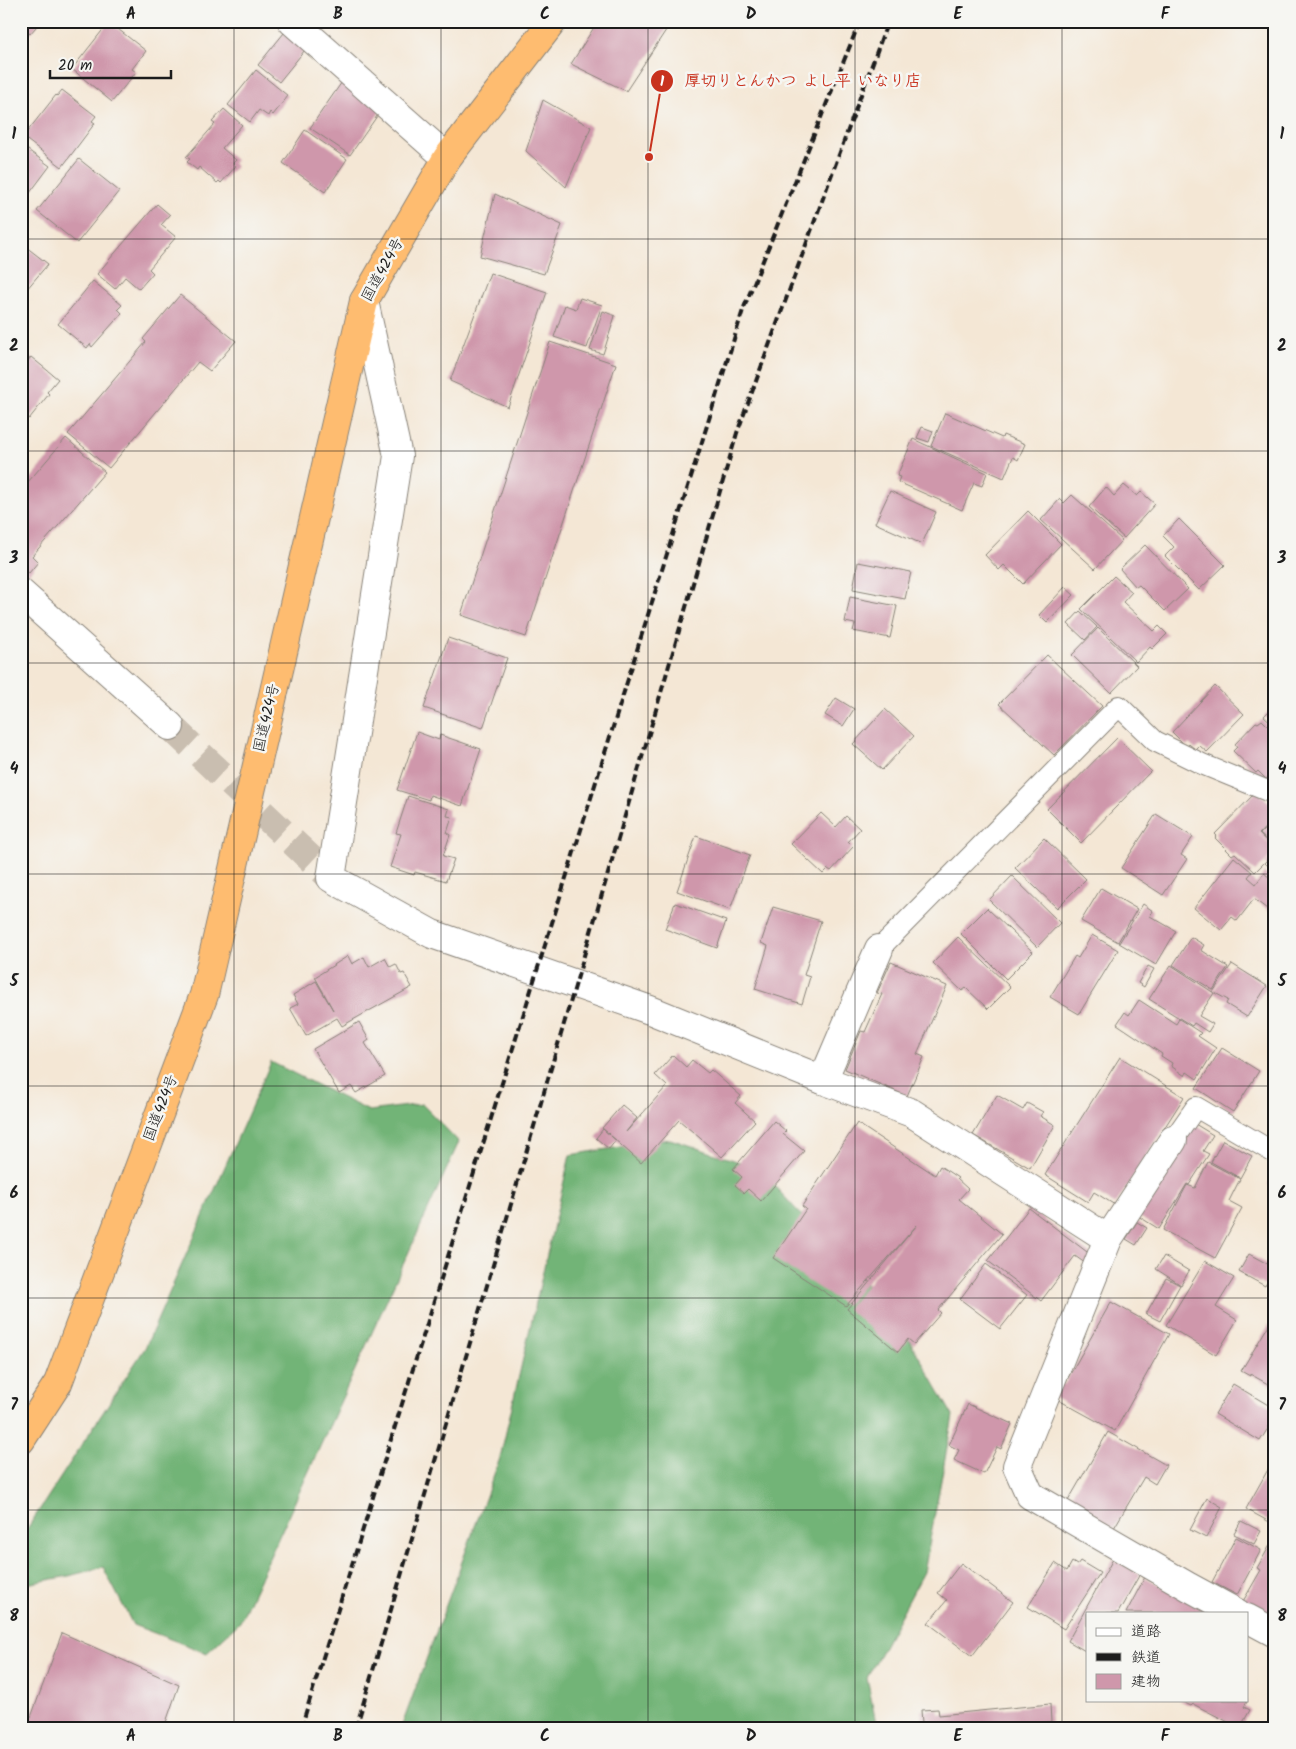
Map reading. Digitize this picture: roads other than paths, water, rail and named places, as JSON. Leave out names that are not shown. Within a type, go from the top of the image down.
[{"type":"highway","name":"国道424号","points":[[21,1440],[58,1383],[204,995],[364,301],[447,158],[553,21]]},
{"type":"street","points":[[292,21],[447,158]]},
{"type":"street","points":[[364,301],[398,456],[330,878],[432,934],[650,1010],[912,1113],[1108,1239]]},
{"type":"street","points":[[21,593],[170,726]]},
{"type":"street","points":[[824,1080],[880,949]]},
{"type":"street","points":[[1173,1140],[1108,1239],[1017,1466],[1030,1495],[1235,1612]]},
{"type":"street","points":[[1248,1619],[1275,1633]]},
{"type":"lane","points":[[880,949],[1119,706],[1155,741],[1202,764],[1275,794]]},
{"type":"lane","points":[[1173,1140],[1196,1107],[1273,1152],[1275,1150]]},
{"type":"tunnel","points":[[170,726],[331,878]]},
{"type":"railway","points":[[301,1728],[743,310],[860,21]]},
{"type":"railway","points":[[356,1728],[737,433],[888,21]]},
{"type":"place","name":"厚切りとんかつ よし平 いなり店","points":[[649,157]]}]
